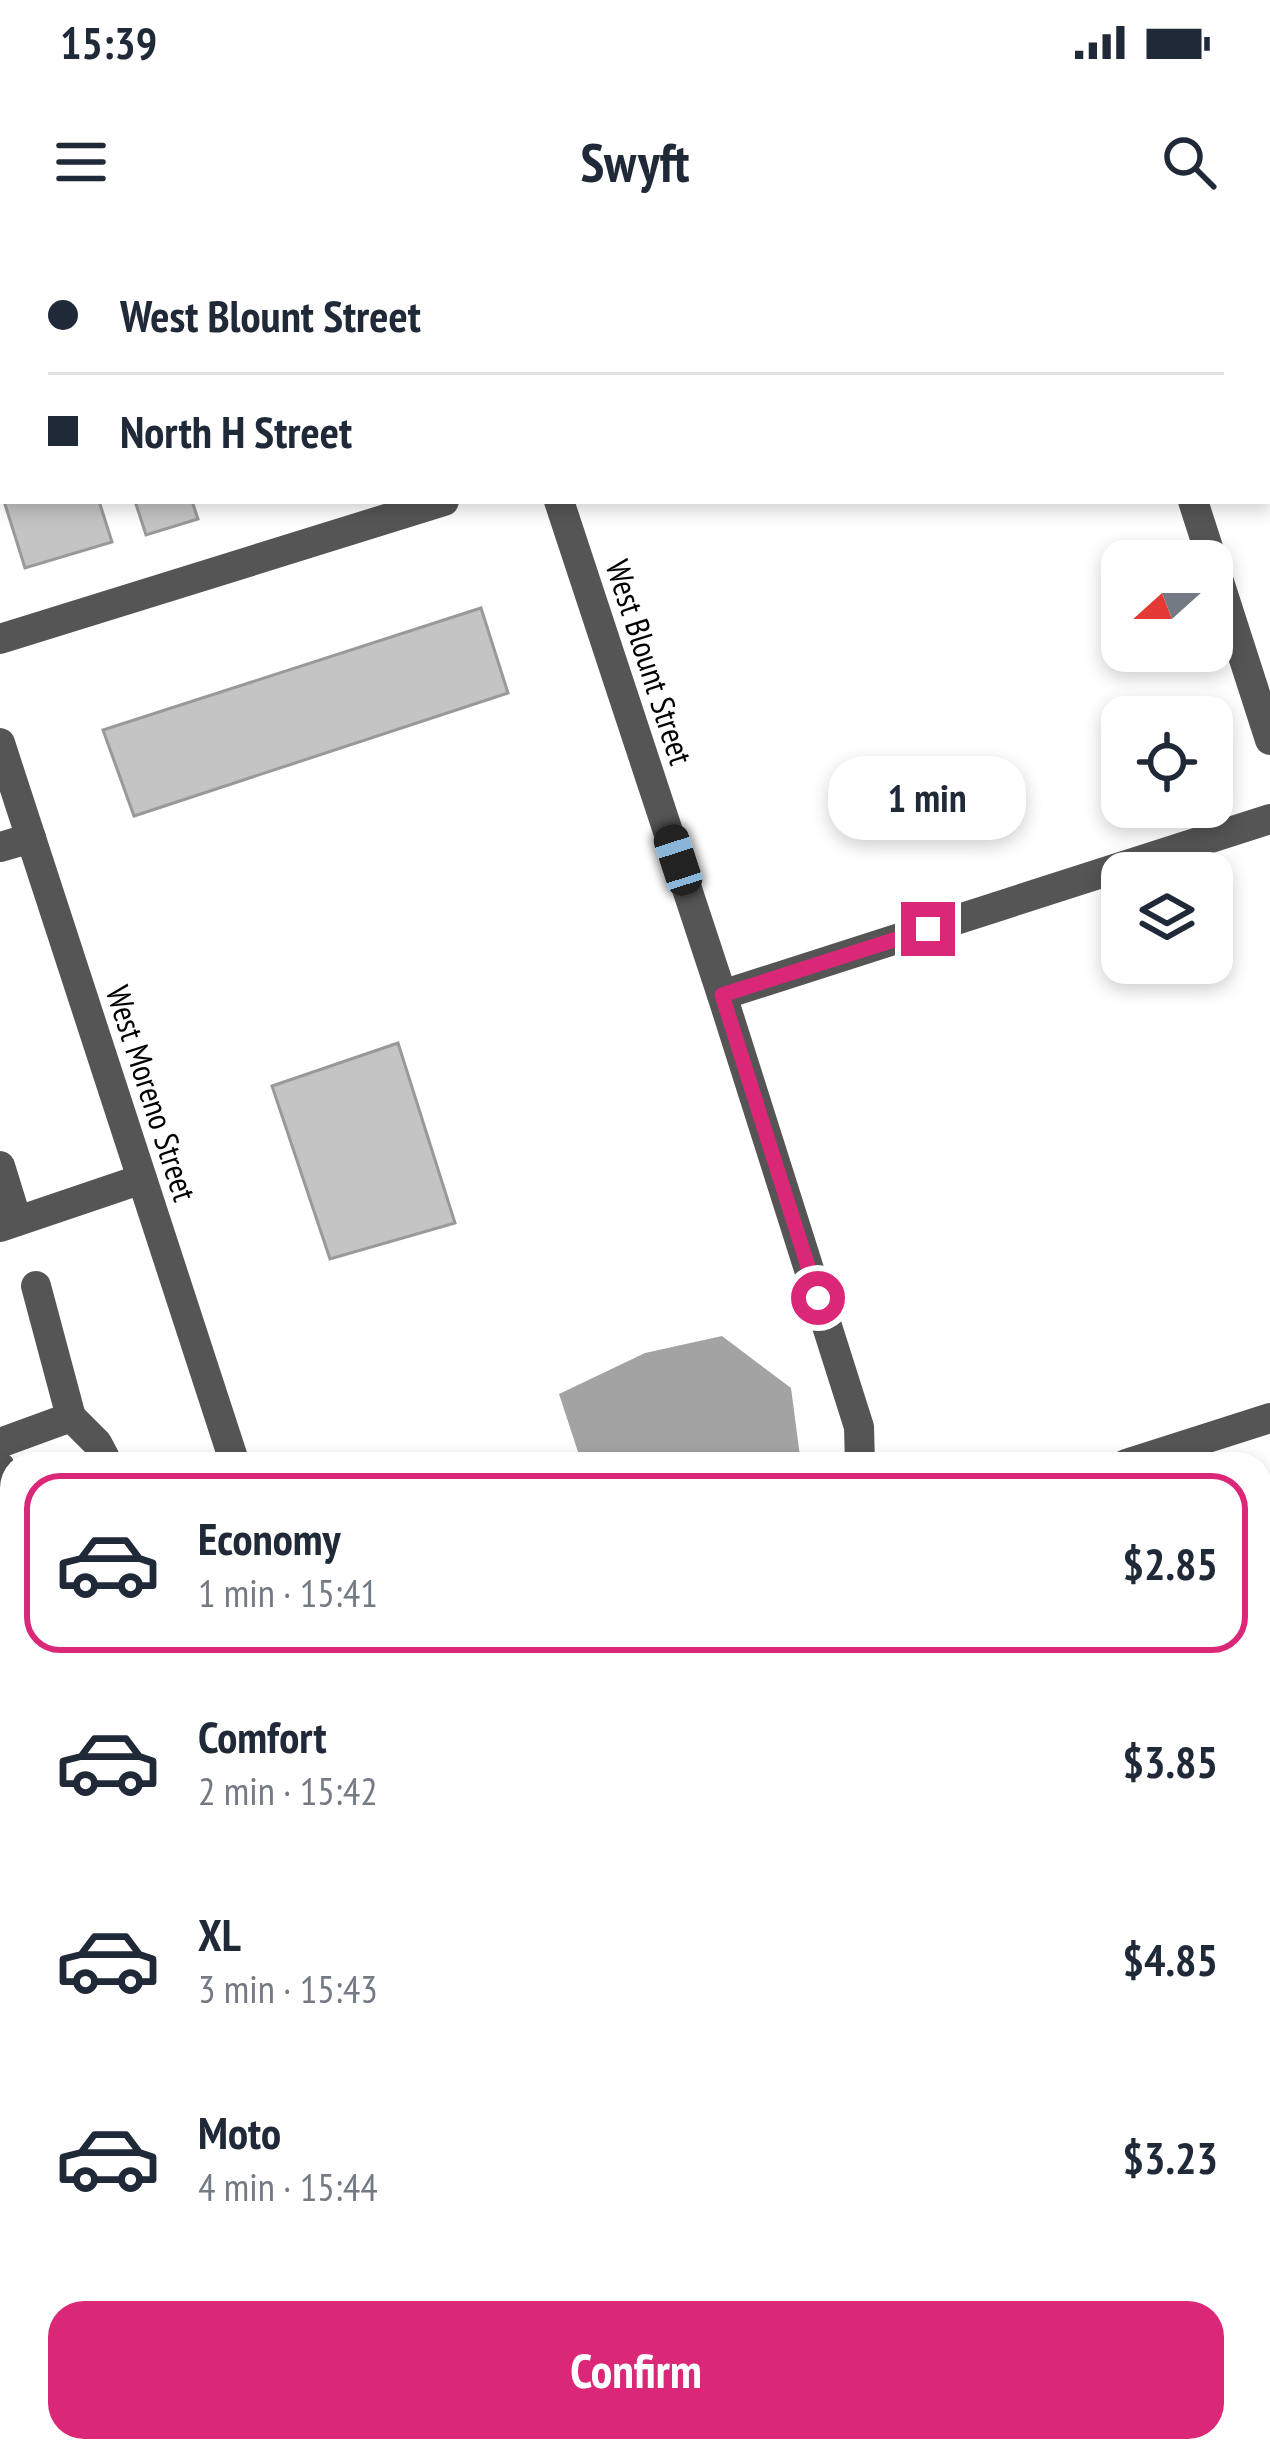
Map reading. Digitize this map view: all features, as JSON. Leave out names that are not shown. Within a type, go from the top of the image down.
[{"type":"street","points":[[0,639],[434,504]]},
{"type":"street","name":"West Blount Street","points":[[560,504],[859,1427],[860,1452]]},
{"type":"street","points":[[1194,504],[1270,740]]},
{"type":"street","name":"West Moreno Street","points":[[0,743],[231,1452]]},
{"type":"street","points":[[722,995],[1270,819]]},
{"type":"street","points":[[0,847],[31,838]]},
{"type":"street","points":[[0,1166],[9,1224],[142,1179]]},
{"type":"street","points":[[36,1286],[70,1417],[102,1452]]},
{"type":"street","points":[[0,1444],[70,1417]]},
{"type":"street","points":[[1164,1452],[1270,1418]]},
{"type":"shaded area","points":[[722,1336],[791,1388],[799,1452],[578,1452],[559,1394],[645,1353]]},
{"type":"building","points":[[5,504],[100,504],[112,542],[25,568]]},
{"type":"building","points":[[136,504],[193,504],[198,519],[146,535]]},
{"type":"building","points":[[481,608],[508,693],[134,816],[103,730]]},
{"type":"building","points":[[398,1043],[455,1223],[330,1259],[272,1086]]},
{"type":"route","points":[[818,1298],[722,995],[928,929]]}]
